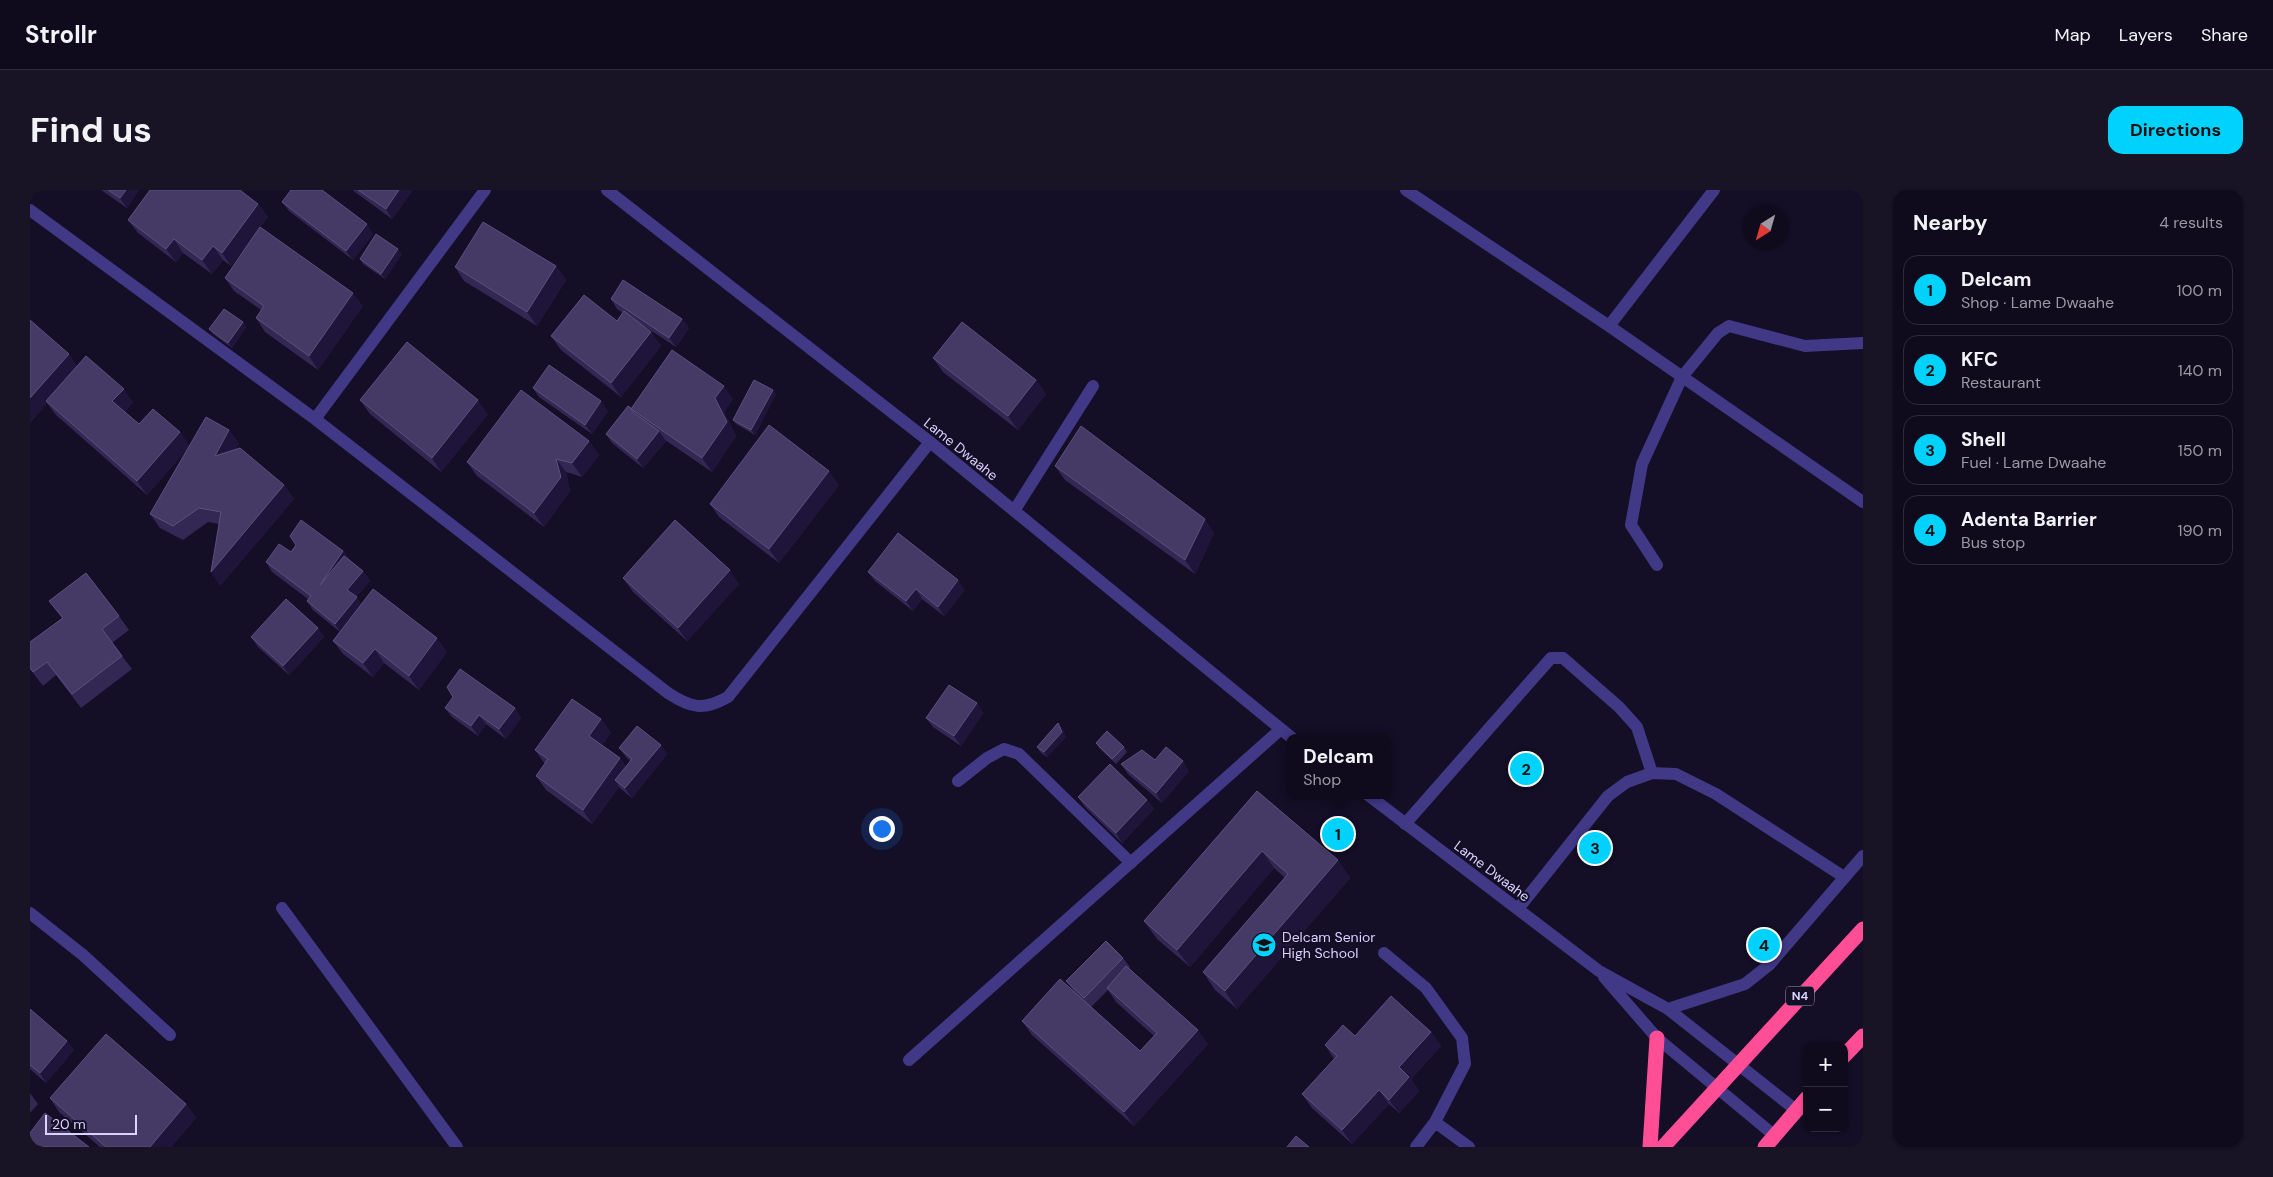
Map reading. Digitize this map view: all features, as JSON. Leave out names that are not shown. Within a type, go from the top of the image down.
[{"type":"highway","name":"N4","points":[[1663,1147],[1863,928]]},
{"type":"highway","points":[[1848,1052],[1863,1036]]},
{"type":"highway","points":[[1650,1147],[1657,1038]]},
{"type":"highway","points":[[1770,1141],[1803,1102]]},
{"type":"street","points":[[315,419],[485,190]]},
{"type":"street","name":"Lame Dwaahe","points":[[607,190],[930,442],[1287,734]]},
{"type":"street","points":[[1406,190],[1609,326],[1863,502]]},
{"type":"street","points":[[1609,326],[1714,190]]},
{"type":"street","points":[[30,210],[315,419],[668,693],[688,706],[714,705],[728,697],[930,442]]},
{"type":"street","points":[[1657,565],[1631,525],[1642,464],[1682,377],[1718,333],[1729,326],[1805,346],[1863,343]]},
{"type":"street","points":[[1014,511],[1093,386]]},
{"type":"street","points":[[1405,824],[1551,658],[1563,658],[1619,707],[1637,727],[1652,773]]},
{"type":"street","points":[[909,1060],[1281,729]]},
{"type":"street","points":[[958,781],[987,758],[1004,749],[1019,754],[1131,863]]},
{"type":"street","points":[[1518,909],[1608,796],[1627,782],[1652,773],[1676,774],[1716,794],[1844,877]]},
{"type":"street","name":"Lame Dwaahe","points":[[1373,799],[1599,971],[1668,1009],[1796,1110]]},
{"type":"street","points":[[1668,1009],[1745,984],[1769,965],[1863,856]]},
{"type":"street","points":[[282,908],[457,1147]]},
{"type":"street","points":[[30,913],[83,955],[170,1035]]},
{"type":"street","points":[[1384,953],[1426,988],[1462,1038],[1465,1064],[1435,1122],[1416,1147]]},
{"type":"street","name":"Lame Dwaahe","points":[[1599,971],[1657,1038],[1716,1089],[1770,1141]]},
{"type":"street","points":[[1435,1122],[1469,1147]]},
{"type":"building","points":[[108,190],[126,190],[120,198]]},
{"type":"building","points":[[150,190],[240,190],[258,204],[222,253],[213,246],[202,260],[174,239],[166,249],[128,220]]},
{"type":"building","points":[[291,190],[322,190],[367,224],[346,251],[282,202]]},
{"type":"building","points":[[358,190],[399,190],[386,209]]},
{"type":"building","points":[[483,222],[556,266],[527,312],[455,267]]},
{"type":"building","points":[[260,227],[353,293],[309,356],[256,318],[264,306],[225,278]]},
{"type":"building","points":[[376,234],[398,249],[381,274],[360,259]]},
{"type":"building","points":[[623,280],[682,319],[669,338],[611,299]]},
{"type":"building","points":[[584,295],[617,321],[624,311],[651,332],[611,383],[551,336]]},
{"type":"building","points":[[224,309],[243,322],[228,343],[209,329]]},
{"type":"building","points":[[30,320],[69,354],[30,398]]},
{"type":"building","points":[[962,322],[1036,380],[1008,416],[933,358]]},
{"type":"building","points":[[407,342],[478,400],[432,458],[360,400]]},
{"type":"building","points":[[672,350],[724,386],[715,398],[727,422],[702,458],[631,409]]},
{"type":"building","points":[[86,356],[124,389],[112,401],[139,424],[153,409],[180,432],[137,481],[46,401]]},
{"type":"building","points":[[549,365],[601,401],[585,425],[533,388]]},
{"type":"building","points":[[754,380],[773,390],[751,430],[733,420]]},
{"type":"building","points":[[521,390],[589,441],[572,463],[556,459],[561,477],[534,513],[467,462]]},
{"type":"building","points":[[628,406],[634,413],[659,431],[637,459],[606,434]]},
{"type":"building","points":[[206,417],[229,430],[215,456],[240,448],[284,485],[211,572],[221,512],[199,508],[173,526],[150,514]]},
{"type":"building","points":[[769,425],[829,471],[769,549],[710,504]]},
{"type":"building","points":[[1081,426],[1205,519],[1185,560],[1055,466]]},
{"type":"building","points":[[301,520],[343,551],[320,585],[344,556],[363,571],[347,590],[357,597],[335,624],[307,601],[311,596],[266,562],[279,544],[291,552],[296,545],[290,536]]},
{"type":"building","points":[[675,520],[730,570],[678,628],[623,578]]},
{"type":"building","points":[[898,533],[958,580],[938,607],[916,589],[906,601],[868,572]]},
{"type":"building","points":[[86,573],[119,616],[102,629],[122,656],[72,694],[47,662],[33,672],[30,668],[30,642],[63,618],[49,601]]},
{"type":"building","points":[[373,589],[437,638],[409,676],[375,649],[363,663],[333,641]]},
{"type":"building","points":[[286,599],[318,628],[283,666],[251,637]]},
{"type":"building","points":[[460,669],[515,708],[499,729],[479,715],[471,726],[445,708],[453,697],[447,687]]},
{"type":"building","points":[[949,685],[977,703],[954,736],[926,718]]},
{"type":"building","points":[[572,699],[601,719],[589,736],[620,758],[583,810],[536,776],[548,759],[535,750]]},
{"type":"building","points":[[1058,723],[1062,732],[1044,752],[1037,747]]},
{"type":"building","points":[[637,726],[661,745],[625,788],[615,780],[632,759],[619,748]]},
{"type":"building","points":[[1107,731],[1124,747],[1112,759],[1096,743]]},
{"type":"building","points":[[1166,747],[1183,761],[1156,793],[1121,764],[1142,750],[1155,760]]},
{"type":"building","points":[[1110,764],[1147,800],[1116,833],[1078,797]]},
{"type":"building","points":[[1257,791],[1338,860],[1225,991],[1203,972],[1288,874],[1262,851],[1177,950],[1144,921]]},
{"type":"building","points":[[1106,941],[1123,958],[1084,998],[1066,981]]},
{"type":"building","points":[[1126,966],[1198,1030],[1124,1112],[1022,1021],[1060,979],[1140,1051],[1157,1033],[1107,988]]},
{"type":"building","points":[[1391,996],[1431,1032],[1399,1067],[1409,1077],[1389,1100],[1379,1090],[1342,1130],[1302,1094],[1337,1056],[1325,1045],[1343,1025],[1355,1036]]},
{"type":"building","points":[[30,1009],[67,1041],[40,1073],[30,1065]]},
{"type":"building","points":[[106,1034],[186,1104],[150,1147],[106,1147],[50,1098]]},
{"type":"building","points":[[45,1113],[89,1147],[39,1147],[30,1140],[30,1133]]},
{"type":"building","points":[[1296,1136],[1309,1147],[1287,1147]]},
{"type":"place","name":"KFC","points":[[1526,769]]},
{"type":"place","name":"Delcam","points":[[1338,834]]},
{"type":"place","name":"Shell","points":[[1595,848]]},
{"type":"place","name":"Delcam Senior High School","points":[[1264,945]]},
{"type":"place","name":"Adenta Barrier","points":[[1764,945]]}]
